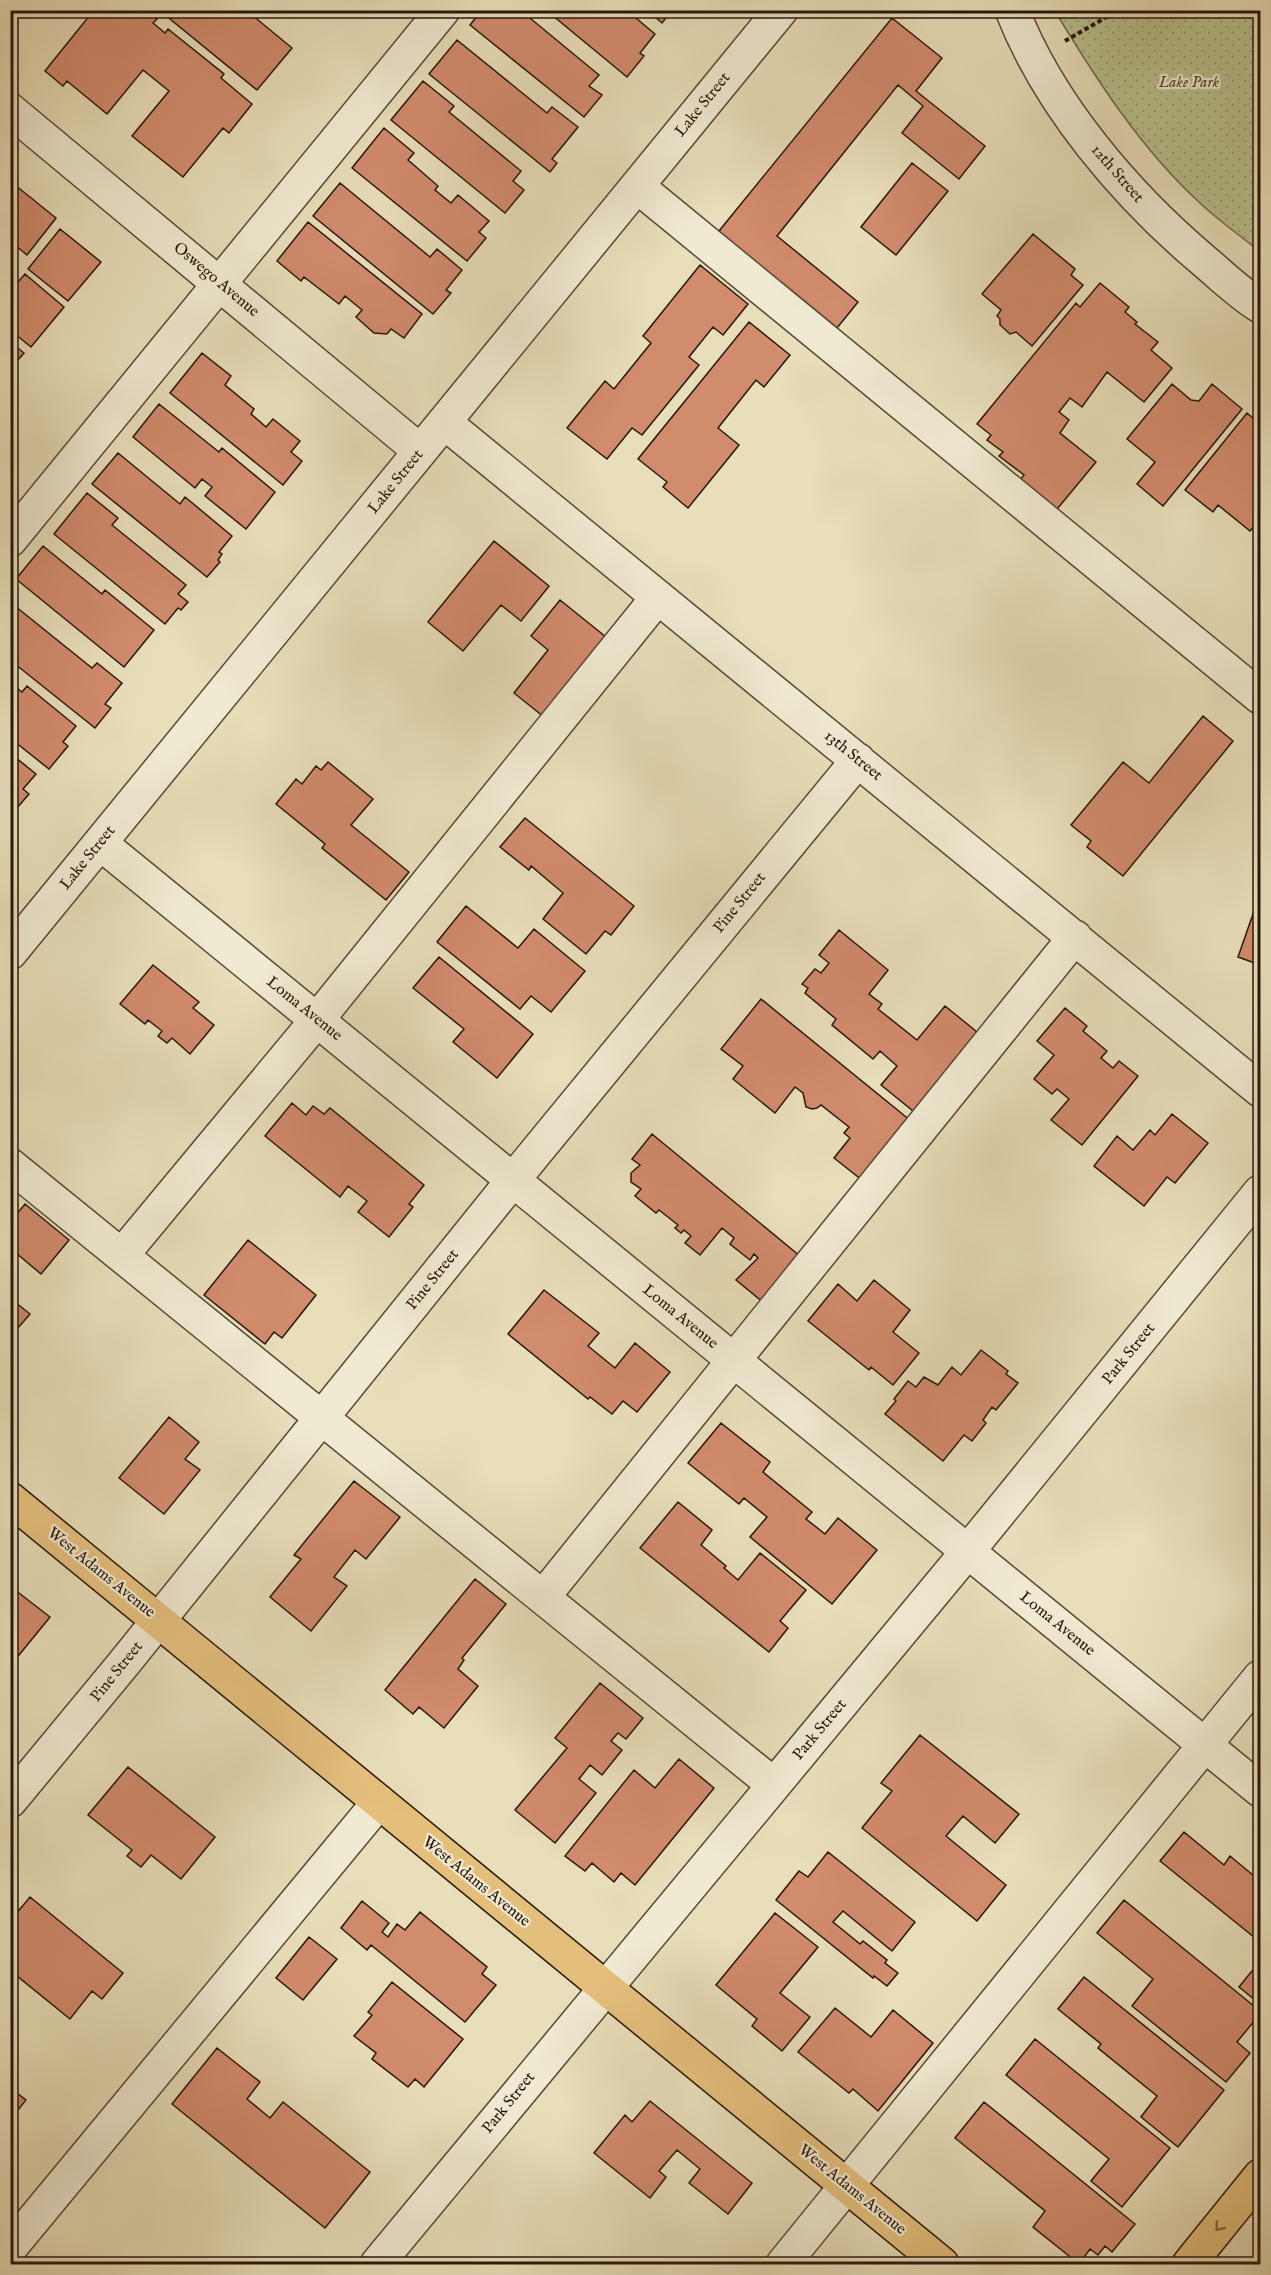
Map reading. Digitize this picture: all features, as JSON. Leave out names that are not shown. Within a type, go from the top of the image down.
[{"type":"main road","name":"West Adams Avenue","points":[[10,1499],[942,2265]]},
{"type":"main road","points":[[1189,2265],[1260,2176]]},
{"type":"street","points":[[10,540],[443,10]]},
{"type":"street","name":"Lake Street","points":[[10,953],[781,10]]},
{"type":"street","name":"12th Street","points":[[1012,10],[1019,29],[1035,58],[1093,149],[1136,197],[1187,247],[1260,306]]},
{"type":"street","name":"Oswego Avenue","points":[[10,110],[420,452]]},
{"type":"street","points":[[637,186],[1260,697]]},
{"type":"street","name":"13th Street","points":[[444,422],[1260,1090]]},
{"type":"street","points":[[122,1255],[317,1020],[658,597]]},
{"type":"street","name":"Pine Street","points":[[10,1801],[513,1180],[858,760]]},
{"type":"street","name":"Loma Avenue","points":[[100,843],[1260,1790]]},
{"type":"street","points":[[543,1597],[1075,937]]},
{"type":"street","points":[[10,1165],[774,1785]]},
{"type":"street","name":"Park Street","points":[[377,2265],[968,1551],[1260,1192]]},
{"type":"street","points":[[783,2265],[1260,1677]]},
{"type":"street","points":[[10,2248],[380,1802]]},
{"type":"path","points":[[1035,58],[1119,10]]},
{"type":"green space","name":"Lake Park","points":[[1055,11],[1260,11],[1260,252],[1207,210],[1158,160],[1103,87]]},
{"type":"building","points":[[94,10],[146,10],[157,19],[153,23],[165,33],[168,29],[224,74],[221,78],[252,104],[229,133],[223,128],[183,177],[132,136],[169,91],[143,70],[107,114],[67,81],[63,86],[45,71]]},
{"type":"building","points":[[159,10],[246,10],[292,48],[257,90]]},
{"type":"building","points":[[482,10],[528,10],[525,14],[599,75],[589,86],[602,95],[584,117],[470,25]]},
{"type":"building","points":[[546,10],[617,10],[626,17],[630,13],[655,34],[640,53],[644,56],[627,77]]},
{"type":"building","points":[[647,10],[672,10],[662,23]]},
{"type":"building","points":[[892,18],[942,58],[916,91],[985,146],[959,179],[902,133],[923,106],[898,85],[777,236],[858,302],[837,328],[781,282],[777,286],[715,236]]},
{"type":"building","points":[[457,40],[547,113],[552,107],[578,127],[552,159],[557,163],[550,172],[429,74]]},
{"type":"building","points":[[423,81],[454,106],[449,112],[521,171],[513,181],[524,190],[505,213],[391,120]]},
{"type":"building","points":[[384,128],[414,153],[408,160],[438,186],[435,190],[451,203],[458,195],[489,221],[479,232],[486,238],[467,261],[352,168]]},
{"type":"building","points":[[912,163],[948,191],[896,255],[861,227]]},
{"type":"building","points":[[10,181],[56,218],[27,255],[10,241]]},
{"type":"building","points":[[340,183],[430,257],[437,249],[462,270],[446,290],[451,293],[433,314],[313,216]]},
{"type":"building","points":[[308,222],[422,314],[404,338],[391,329],[387,334],[374,333],[356,317],[362,310],[345,296],[339,304],[304,277],[301,281],[277,261]]},
{"type":"building","points":[[60,229],[101,262],[68,301],[28,269]]},
{"type":"building","points":[[1033,234],[1075,269],[1071,275],[1083,285],[1032,346],[1016,332],[1010,334],[1000,325],[1000,319],[997,316],[1001,310],[982,294]]},
{"type":"building","points":[[700,265],[748,304],[723,335],[713,327],[689,357],[699,365],[642,435],[632,428],[607,459],[567,428],[605,381],[614,389],[651,343],[643,336]]},
{"type":"building","points":[[25,274],[64,307],[31,347],[10,330],[10,291]]},
{"type":"building","points":[[1100,283],[1129,307],[1125,312],[1137,322],[1135,324],[1158,342],[1151,350],[1172,368],[1144,402],[1107,372],[1082,407],[1070,398],[1059,412],[1069,420],[1060,433],[1096,462],[1053,514],[1017,484],[1024,475],[999,456],[1003,452],[987,440],[991,435],[977,424],[1076,303],[1080,307]]},
{"type":"building","points":[[749,322],[790,355],[764,387],[756,380],[718,428],[739,445],[688,508],[663,487],[667,482],[638,459]]},
{"type":"building","points":[[10,342],[24,353],[10,369]]},
{"type":"building","points":[[202,353],[231,376],[225,385],[254,409],[251,414],[266,427],[273,419],[300,441],[291,452],[302,461],[283,485],[170,393]]},
{"type":"building","points":[[1172,384],[1191,400],[1199,401],[1212,384],[1242,409],[1163,506],[1137,484],[1155,462],[1127,439]]},
{"type":"building","points":[[159,404],[219,452],[222,448],[275,492],[246,529],[205,496],[212,487],[202,479],[195,488],[133,437]]},
{"type":"building","points":[[1247,413],[1260,424],[1260,519],[1250,531],[1218,505],[1213,512],[1185,490]]},
{"type":"building","points":[[118,453],[180,504],[185,497],[232,536],[219,552],[222,554],[218,560],[220,562],[207,577],[92,484]]},
{"type":"building","points":[[87,493],[118,518],[112,525],[186,585],[178,594],[188,602],[181,610],[178,608],[165,624],[54,534]]},
{"type":"building","points":[[494,541],[549,586],[521,621],[501,605],[463,651],[428,622]]},
{"type":"building","points":[[43,546],[102,594],[105,590],[154,630],[124,667],[16,579]]},
{"type":"building","points":[[560,600],[616,645],[549,721],[514,693],[548,650],[531,636]]},
{"type":"building","points":[[10,602],[92,668],[97,663],[122,683],[105,704],[111,708],[95,728],[10,660]]},
{"type":"building","points":[[10,683],[22,692],[27,686],[76,726],[63,742],[68,746],[49,769],[10,738],[10,731],[15,725],[10,721]]},
{"type":"building","points":[[1203,716],[1233,741],[1123,876],[1087,847],[1091,841],[1071,825],[1123,762],[1149,783]]},
{"type":"building","points":[[10,753],[36,774],[23,789],[29,794],[10,816]]},
{"type":"building","points":[[328,762],[373,799],[351,825],[409,872],[386,900],[322,848],[325,844],[276,804],[296,779],[302,784],[316,766],[321,770]]},
{"type":"building","points":[[525,818],[634,906],[611,935],[605,931],[586,954],[543,919],[563,893],[531,866],[529,870],[500,847]]},
{"type":"building","points":[[1260,894],[1260,965],[1238,957]]},
{"type":"building","points":[[466,906],[518,948],[534,929],[585,971],[551,1012],[531,996],[520,1009],[437,942]]},
{"type":"building","points":[[839,930],[888,970],[869,994],[882,1004],[878,1009],[917,1040],[945,1006],[982,1036],[918,1115],[881,1085],[897,1066],[880,1051],[873,1059],[832,1025],[836,1019],[805,993],[808,988],[802,984],[815,969],[821,973],[829,963],[819,955]]},
{"type":"building","points":[[439,957],[533,1034],[497,1078],[453,1042],[464,1029],[413,988]]},
{"type":"building","points":[[153,965],[199,1002],[193,1008],[214,1025],[190,1054],[172,1038],[167,1043],[158,1036],[162,1031],[148,1020],[145,1024],[120,1004]]},
{"type":"building","points":[[761,999],[916,1125],[867,1184],[834,1158],[850,1138],[844,1133],[849,1127],[821,1105],[812,1109],[806,1107],[803,1093],[795,1087],[775,1113],[733,1079],[743,1066],[721,1049]]},
{"type":"building","points":[[1065,1008],[1087,1026],[1083,1031],[1107,1051],[1101,1058],[1113,1068],[1119,1061],[1138,1076],[1082,1145],[1051,1120],[1069,1099],[1057,1089],[1052,1094],[1034,1079],[1054,1055],[1037,1041]]},
{"type":"building","points":[[292,1103],[306,1115],[313,1106],[324,1114],[330,1108],[424,1185],[409,1204],[413,1207],[389,1237],[358,1212],[367,1201],[348,1186],[340,1197],[265,1136]]},
{"type":"building","points":[[1172,1114],[1208,1143],[1175,1183],[1167,1177],[1144,1206],[1094,1166],[1117,1136],[1133,1150],[1150,1130],[1155,1135]]},
{"type":"building","points":[[652,1134],[806,1261],[769,1307],[736,1280],[758,1258],[754,1254],[750,1260],[730,1244],[734,1238],[722,1228],[700,1255],[685,1243],[691,1236],[684,1230],[681,1233],[675,1228],[678,1225],[659,1210],[656,1213],[635,1196],[641,1189],[631,1182],[631,1173],[640,1165],[632,1159]]},
{"type":"building","points":[[25,1204],[69,1240],[41,1274],[10,1248],[10,1222]]},
{"type":"building","points":[[248,1240],[316,1295],[282,1338],[274,1332],[265,1344],[204,1295]]},
{"type":"building","points":[[874,1280],[910,1310],[893,1332],[919,1353],[893,1385],[871,1367],[869,1370],[808,1321],[838,1284],[857,1301]]},
{"type":"building","points":[[544,1290],[599,1333],[588,1346],[615,1368],[635,1343],[670,1372],[637,1412],[623,1401],[612,1414],[590,1397],[588,1399],[508,1334]]},
{"type":"building","points":[[10,1298],[30,1314],[10,1337]]},
{"type":"building","points":[[981,1350],[1008,1371],[1006,1374],[1018,1383],[996,1410],[992,1407],[983,1420],[986,1423],[972,1441],[964,1435],[943,1461],[885,1414],[908,1381],[916,1387],[924,1377],[938,1385],[952,1367],[961,1375]]},
{"type":"building","points":[[169,1417],[199,1442],[185,1459],[200,1470],[164,1514],[119,1478]]},
{"type":"building","points":[[721,1423],[770,1462],[763,1472],[812,1512],[806,1519],[825,1534],[838,1518],[877,1550],[832,1604],[750,1537],[767,1517],[744,1498],[739,1504],[688,1463]]},
{"type":"building","points":[[354,1481],[400,1517],[366,1559],[355,1550],[334,1577],[347,1586],[311,1631],[270,1597],[301,1559],[294,1555]]},
{"type":"building","points":[[678,1502],[712,1530],[701,1545],[726,1566],[724,1568],[738,1580],[760,1553],[806,1590],[780,1621],[788,1628],[769,1652],[640,1548]]},
{"type":"building","points":[[475,1579],[506,1604],[462,1658],[464,1660],[458,1669],[478,1686],[444,1728],[419,1707],[413,1714],[385,1690]]},
{"type":"building","points":[[10,1586],[50,1617],[15,1660],[10,1656]]},
{"type":"building","points":[[600,1683],[643,1718],[626,1739],[618,1733],[611,1741],[622,1750],[602,1775],[590,1765],[579,1779],[596,1793],[555,1843],[515,1810],[567,1748],[555,1738]]},
{"type":"building","points":[[920,1735],[1019,1814],[995,1843],[963,1816],[946,1836],[1006,1885],[977,1921],[862,1828],[892,1791],[881,1783]]},
{"type":"building","points":[[679,1759],[714,1788],[635,1885],[621,1873],[614,1882],[592,1863],[585,1871],[565,1856],[634,1770],[655,1788]]},
{"type":"building","points":[[128,1767],[215,1837],[181,1879],[151,1855],[141,1867],[127,1856],[132,1850],[88,1815]]},
{"type":"building","points":[[1184,1832],[1224,1865],[1230,1856],[1260,1881],[1260,1942],[1160,1861]]},
{"type":"building","points":[[828,1852],[915,1922],[892,1951],[843,1911],[833,1922],[860,1944],[863,1941],[887,1960],[885,1963],[898,1973],[887,1986],[874,1976],[873,1978],[776,1900],[799,1871],[808,1877]]},
{"type":"building","points":[[30,1897],[123,1973],[102,1999],[92,1991],[70,2019],[11,1971],[14,1967],[10,1963],[10,1921]]},
{"type":"building","points":[[1124,1900],[1260,2011],[1237,2042],[1250,2053],[1226,2082],[1132,2006],[1153,1979],[1097,1933]]},
{"type":"building","points":[[362,1901],[389,1923],[382,1932],[388,1937],[397,1924],[405,1930],[420,1912],[487,1967],[482,1974],[496,1985],[465,2022],[371,1945],[367,1950],[341,1928]]},
{"type":"building","points":[[775,1913],[818,1947],[780,1993],[810,2017],[782,2051],[752,2026],[757,2019],[716,1985]]},
{"type":"building","points":[[309,1937],[337,1959],[303,2000],[276,1978]]},
{"type":"building","points":[[1260,1961],[1260,2004],[1239,1987]]},
{"type":"building","points":[[1084,1977],[1224,2090],[1178,2147],[1141,2117],[1157,2096],[1098,2048],[1101,2044],[1058,2009]]},
{"type":"building","points":[[392,1982],[463,2039],[424,2087],[415,2079],[408,2087],[372,2059],[376,2053],[354,2036],[372,2015],[368,2012]]},
{"type":"building","points":[[835,2008],[871,2037],[893,2010],[933,2043],[878,2111],[853,2089],[849,2093],[798,2052]]},
{"type":"building","points":[[1035,2039],[1170,2148],[1122,2207],[1091,2181],[1109,2159],[1006,2075]]},
{"type":"building","points":[[217,2048],[260,2082],[247,2099],[270,2118],[283,2102],[370,2172],[325,2228],[172,2104]]},
{"type":"building","points":[[10,2088],[26,2100],[10,2120]]},
{"type":"building","points":[[650,2101],[752,2183],[728,2214],[689,2183],[700,2169],[677,2150],[659,2171],[666,2177],[650,2198],[594,2153],[625,2115],[632,2122]]},
{"type":"building","points":[[984,2102],[1135,2224],[1112,2252],[1105,2246],[1098,2255],[1090,2249],[1079,2264],[1033,2227],[1045,2211],[955,2138]]}]
